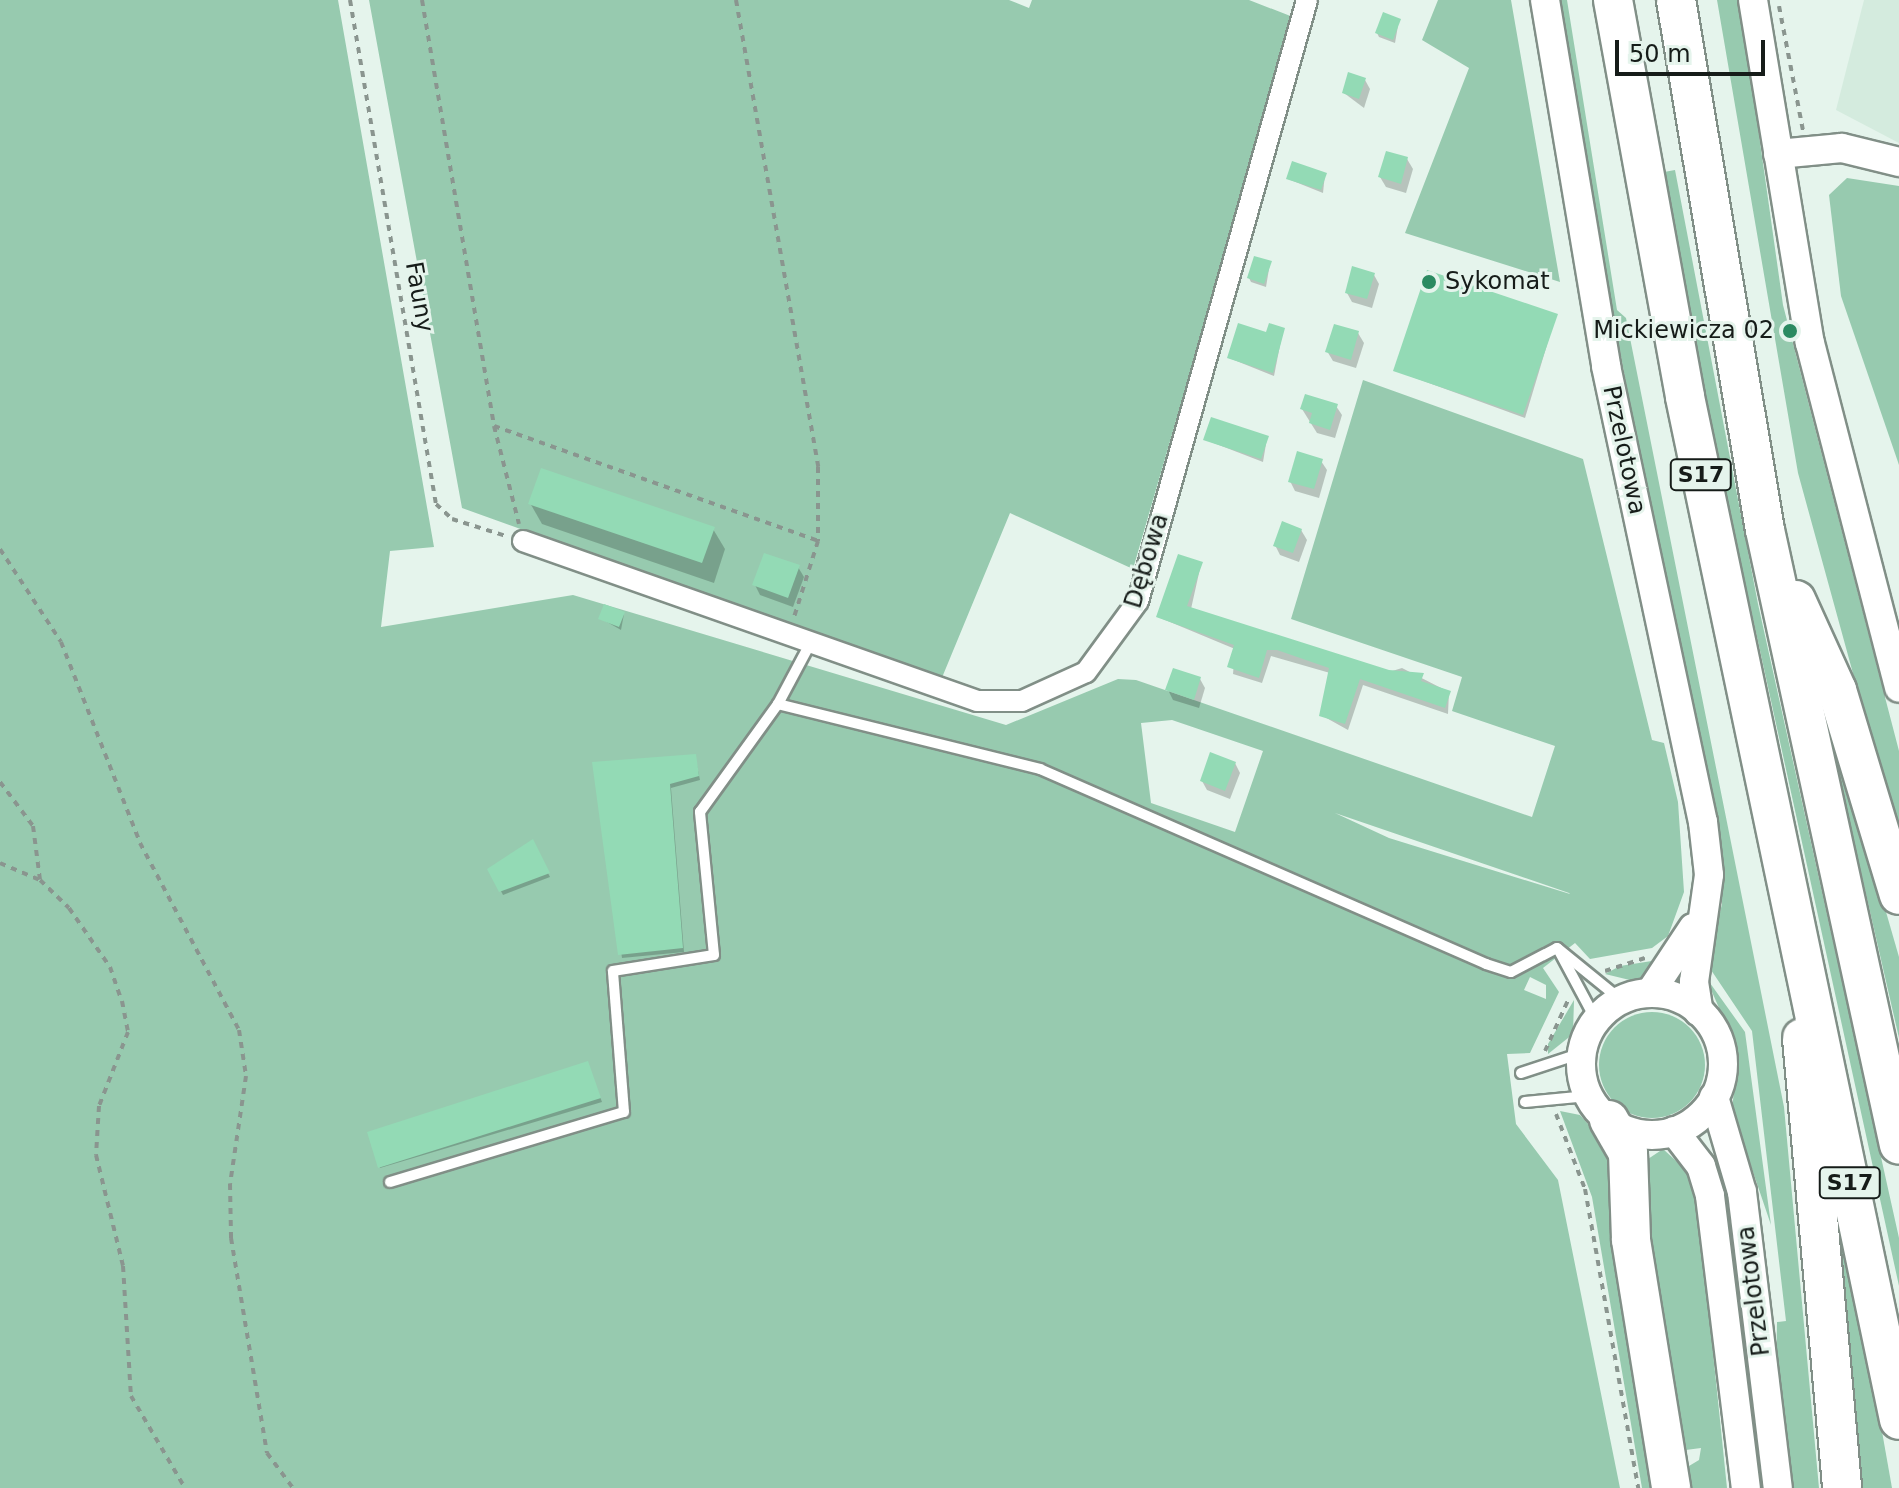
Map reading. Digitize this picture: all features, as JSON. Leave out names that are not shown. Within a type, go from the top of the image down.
[{"type":"highway","name":"S17","points":[[1613,0],[1685,397],[1899,1420]]},
{"type":"highway","name":"S17","points":[[1676,0],[1765,530],[1899,1145]]},
{"type":"highway","points":[[1765,530],[1837,690],[1899,895]]},
{"type":"highway","points":[[1799,947],[1804,1122],[1842,1488]]},
{"type":"highway","points":[[1598,1108],[1628,1153],[1631,1240],[1670,1479]]},
{"type":"street","name":"Dębowa","points":[[523,541],[998,704],[1060,688],[1109,649],[1138,601],[1307,0]]},
{"type":"street","name":"Przelotowa","points":[[1545,0],[1606,366],[1703,822],[1707,898],[1694,982],[1699,1012]]},
{"type":"street","points":[[1753,0],[1792,152],[1810,343],[1899,688]]},
{"type":"street","points":[[1792,152],[1842,148],[1899,162]]},
{"type":"street","name":"Przelotowa","points":[[1650,993],[1677,962],[1707,898]]},
{"type":"street","points":[[1650,993],[1699,1012],[1721,1048],[1714,1097],[1674,1131],[1640,1134],[1598,1108],[1582,1053],[1596,1020],[1621,1000],[1650,993]]},
{"type":"street","name":"Przelotowa","points":[[1714,1097],[1742,1192],[1778,1488]]},
{"type":"street","name":"Przelotowa","points":[[1674,1131],[1701,1166],[1710,1196],[1746,1488]]},
{"type":"lane","points":[[390,1182],[624,1112],[613,971],[714,955],[700,812],[778,704],[811,642]]},
{"type":"lane","points":[[778,704],[1063,778],[1486,964],[1511,972],[1557,948]]},
{"type":"lane","points":[[1557,948],[1621,1000]]},
{"type":"lane","points":[[1557,948],[1596,1020]]},
{"type":"lane","points":[[1521,1073],[1582,1053]]},
{"type":"lane","points":[[1525,1102],[1598,1108]]},
{"type":"path","name":"Fauny","points":[[350,0],[436,504],[452,519],[523,541]]},
{"type":"path","points":[[422,0],[494,426],[523,541]]},
{"type":"path","points":[[736,0],[818,467],[818,541],[788,634]]},
{"type":"path","points":[[1777,0],[1792,152]]},
{"type":"path","points":[[494,426],[818,541]]},
{"type":"path","points":[[0,549],[61,642],[140,843],[239,1030],[246,1076],[231,1238],[267,1453],[293,1488]]},
{"type":"path","points":[[0,782],[33,826],[40,880]]},
{"type":"path","points":[[0,863],[40,880],[110,967],[122,1001],[128,1032],[99,1106],[96,1155],[123,1266],[131,1396],[185,1488]]},
{"type":"shaded area","points":[[1864,0],[1899,0],[1899,143],[1836,110]]},
{"type":"green space","points":[[0,0],[338,0],[434,547],[390,551],[381,627],[573,595],[1006,725],[1118,679],[1136,680],[1532,817],[1555,746],[1452,711],[1462,677],[1291,619],[1363,380],[1583,459],[1652,740],[1664,743],[1678,802],[1684,892],[1668,936],[1652,948],[1590,959],[1575,943],[1543,968],[1559,992],[1530,1053],[1507,1054],[1516,1124],[1558,1180],[1620,1488],[0,1488]],"holes":[[[1172,720],[1263,751],[1235,832],[1151,803],[1141,723]],[[1335,813],[1570,894],[1389,838]],[[1530,977],[1546,985],[1546,999],[1524,990]]]},
{"type":"green space","points":[[369,0],[1009,0],[1029,8],[1032,0],[1249,0],[1293,17],[1133,569],[1010,513],[941,680],[462,508]]},
{"type":"green space","points":[[1438,0],[1511,0],[1560,282],[1405,233],[1469,68],[1422,40]]},
{"type":"green space","points":[[1554,0],[1567,0],[1617,310],[1626,318],[1784,1107],[1819,1488],[1789,1488],[1776,1374],[1777,1322],[1786,1321],[1752,1031],[1707,964],[1722,904],[1719,827],[1670,617]]},
{"type":"green space","points":[[1717,0],[1740,0],[1783,305],[1899,751],[1899,841],[1798,473]]},
{"type":"green space","points":[[1675,170],[1758,604],[1899,1238],[1899,1286],[1712,431],[1664,172]]},
{"type":"green space","points":[[1847,178],[1899,186],[1899,465],[1841,296],[1829,195]]},
{"type":"green space","points":[[1823,693],[1899,957],[1899,1038],[1827,724]]},
{"type":"green space","points":[[1658,960],[1638,982],[1605,974],[1620,966]]},
{"type":"green space","points":[[1705,976],[1745,1032],[1771,1225],[1732,1110],[1738,1051]]},
{"type":"green space","points":[[1574,1000],[1573,1034],[1548,1054],[1548,1044]]},
{"type":"green space","points":[[1652,1012],[1672,1016],[1689,1028],[1701,1045],[1705,1065],[1701,1085],[1689,1102],[1672,1114],[1652,1118],[1632,1114],[1615,1102],[1603,1085],[1599,1065],[1603,1045],[1615,1028],[1632,1016]]},
{"type":"green space","points":[[1560,1111],[1580,1115],[1609,1147],[1653,1488],[1642,1488],[1592,1197]]},
{"type":"green space","points":[[1663,1149],[1695,1178],[1727,1488],[1687,1488],[1684,1469],[1699,1460],[1701,1448],[1678,1451],[1639,1206],[1645,1161]]},
{"type":"green space","points":[[1836,1208],[1875,1392],[1892,1488],[1860,1488]]},
{"type":"building","points":[[1383,12],[1401,19],[1393,40],[1375,33]]},
{"type":"building","points":[[1348,72],[1366,78],[1359,99],[1342,93]]},
{"type":"building","points":[[1386,151],[1408,157],[1401,184],[1378,177]]},
{"type":"building","points":[[1292,161],[1327,173],[1321,190],[1286,179]]},
{"type":"building","points":[[1254,256],[1272,261],[1264,284],[1247,278]]},
{"type":"building","points":[[1352,266],[1375,273],[1367,299],[1345,293]]},
{"type":"building","points":[[1427,270],[1558,314],[1523,415],[1393,371]]},
{"type":"building","points":[[1238,323],[1266,332],[1269,323],[1285,328],[1273,373],[1227,358]]},
{"type":"building","points":[[1334,324],[1359,331],[1351,360],[1325,352]]},
{"type":"building","points":[[1305,394],[1338,404],[1330,430],[1309,423],[1312,413],[1300,409]]},
{"type":"building","points":[[1211,417],[1269,436],[1261,459],[1203,440]]},
{"type":"building","points":[[1297,451],[1323,459],[1314,489],[1288,482]]},
{"type":"building","points":[[541,468],[715,527],[702,563],[528,504]]},
{"type":"building","points":[[1282,521],[1302,529],[1293,553],[1273,546]]},
{"type":"building","points":[[764,553],[800,565],[788,598],[752,585]]},
{"type":"building","points":[[1178,554],[1203,562],[1187,606],[1389,670],[1424,673],[1421,681],[1451,691],[1445,708],[1360,679],[1345,724],[1319,716],[1329,668],[1277,650],[1267,650],[1259,678],[1227,667],[1234,645],[1156,617]]},
{"type":"building","points":[[604,604],[625,612],[619,627],[598,619]]},
{"type":"building","points":[[1173,668],[1201,677],[1194,700],[1165,690]]},
{"type":"building","points":[[1210,752],[1236,762],[1225,791],[1200,781]]},
{"type":"building","points":[[696,754],[699,776],[670,784],[683,948],[618,955],[592,762]]},
{"type":"building","points":[[533,839],[550,873],[499,892],[487,869]]},
{"type":"building","points":[[588,1061],[601,1098],[378,1168],[367,1132]]},
{"type":"place","name":"Sykomat","points":[[1429,282]]},
{"type":"place","name":"Mickiewicza 02","points":[[1790,331]]}]
